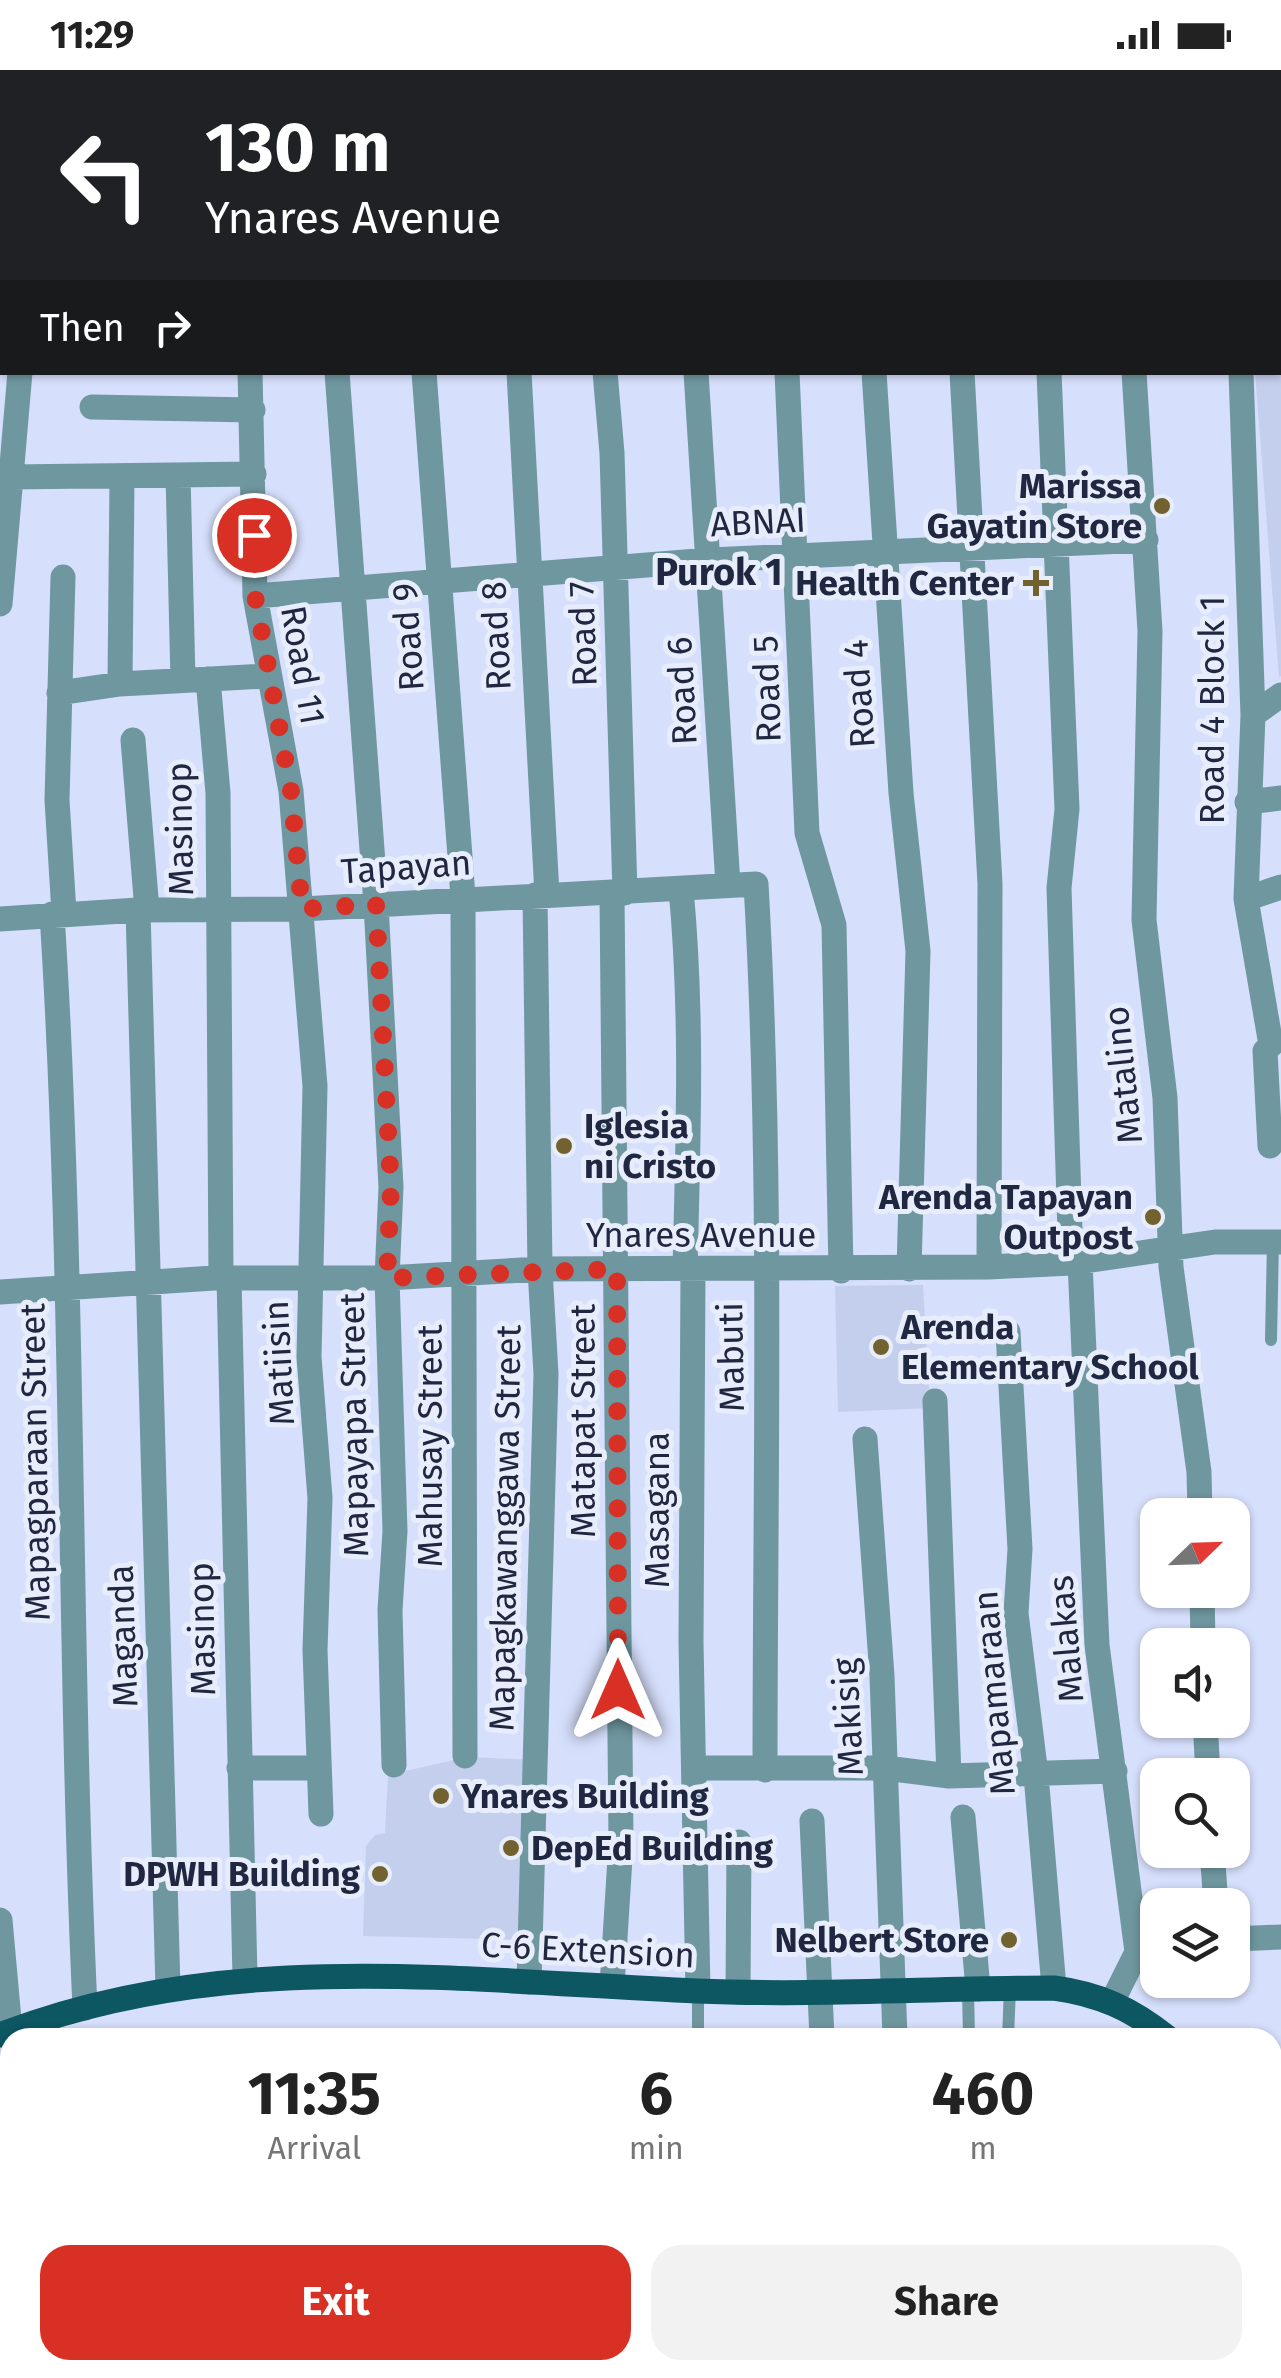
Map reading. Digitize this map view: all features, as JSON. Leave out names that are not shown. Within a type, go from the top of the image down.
[{"type":"main road","name":"C-6 Extension","points":[[21,2028],[168,1989],[244,1978],[332,1974],[738,1992],[1054,1988],[1092,1993],[1152,2028]]},
{"type":"street","points":[[0,604],[20,375]]},
{"type":"street","name":"Road 11","points":[[250,375],[255,596],[291,791],[302,909]]},
{"type":"street","name":"Mapayapa Street","points":[[338,375],[376,904],[391,1187],[387,1278],[395,1531],[390,1610],[394,1765]]},
{"type":"street","name":"Road 9","points":[[424,375],[463,897]]},
{"type":"street","name":"Road 8","points":[[519,375],[541,895]]},
{"type":"street","name":"Road 7","points":[[605,375],[616,566],[619,894]]},
{"type":"street","name":"Road 6","points":[[696,375],[728,885]]},
{"type":"street","name":"Road 5","points":[[787,375],[807,833],[834,925],[841,1270]]},
{"type":"street","name":"Road 4","points":[[874,375],[918,1022],[909,1270]]},
{"type":"street","points":[[962,375],[990,884],[989,1268]]},
{"type":"street","name":"Malakas","points":[[1049,375],[1066,809],[1060,877],[1097,1645],[1140,1910]]},
{"type":"street","name":"Matalino","points":[[1134,375],[1150,631],[1144,865],[1148,974],[1165,1098],[1171,1250],[1200,1498]]},
{"type":"street","name":"Road 4 Block 1","points":[[1242,375],[1253,716],[1246,802],[1246,899],[1271,979],[1276,1045],[1265,1051],[1270,1146]]},
{"type":"street","points":[[92,407],[253,410]]},
{"type":"street","points":[[10,476],[254,474]]},
{"type":"street","name":"Masinop","points":[[178,475],[196,679],[218,793],[225,1278],[244,1978]]},
{"type":"street","points":[[120,684],[122,478]]},
{"type":"street","name":"ABNAI","points":[[255,596],[710,560],[1058,541],[1146,540]]},
{"type":"street","name":"Mapagparaan Street","points":[[63,577],[58,914],[85,2008]]},
{"type":"street","points":[[59,694],[120,684],[267,676]]},
{"type":"street","points":[[1253,716],[1281,696]]},
{"type":"street","points":[[132,740],[143,910],[149,1282]]},
{"type":"street","points":[[1246,802],[1281,798]]},
{"type":"street","name":"Tapayan","points":[[0,919],[143,910],[302,909],[463,897],[619,894],[756,884]]},
{"type":"street","name":"Mabuti","points":[[756,884],[763,1007],[768,1547],[765,1770]]},
{"type":"street","points":[[1246,899],[1281,888]]},
{"type":"street","name":"Masagana","points":[[682,889],[688,951],[691,1643],[698,1991]]},
{"type":"street","name":"Matapat Street","points":[[612,1986],[621,1842],[617,1269],[610,1062],[619,894]]},
{"type":"street","name":"Mapagkawanggawa Street","points":[[529,1982],[546,1392],[540,1269],[541,895]]},
{"type":"street","name":"Mahusay Street","points":[[463,897],[461,1273],[467,1322],[466,1756]]},
{"type":"street","name":"Matiisin","points":[[302,909],[315,1086],[309,1358],[319,1482],[317,1768],[321,1814]]},
{"type":"street","name":"Ynares Avenue","points":[[0,1292],[225,1278],[387,1278],[540,1269],[764,1272],[989,1268],[1076,1263],[1215,1242],[1277,1242]]},
{"type":"street","name":"Maganda","points":[[149,1282],[168,1989]]},
{"type":"street","name":"Mapamaraan","points":[[1008,1332],[1020,1549],[1016,1613],[1036,1775],[1054,1988]]},
{"type":"street","points":[[934,1401],[950,1776]]},
{"type":"street","name":"Makisig","points":[[865,1439],[886,1768],[894,2028]]},
{"type":"street","points":[[240,1768],[317,1768]]},
{"type":"street","points":[[696,1768],[886,1768],[950,1776],[1116,1771]]},
{"type":"street","points":[[963,1817],[973,1989]]},
{"type":"street","points":[[812,1821],[822,2028]]},
{"type":"street","points":[[738,1992],[739,1842]]},
{"type":"street","points":[[0,1920],[5,2028]]},
{"type":"street","points":[[1250,1938],[1281,1937]]},
{"type":"street","name":"Malakas","points":[[1112,2002],[1140,1960]]},
{"type":"lane","points":[[1271,1340],[1277,1242]]},
{"type":"lane","points":[[1008,2028],[1010,1988]]},
{"type":"lane","points":[[971,2028],[973,1989]]},
{"type":"lane","points":[[698,1991],[698,2028]]},
{"type":"shaded area","points":[[1255,375],[1281,375],[1279,677]]},
{"type":"shaded area","name":"Arenda Elementary School","points":[[923,1285],[930,1408],[838,1412],[835,1286]]},
{"type":"shaded area","points":[[467,1757],[534,1760],[526,1940],[363,1936],[366,1846],[375,1835],[385,1833],[388,1775]]},
{"type":"place","name":"Marissa Gayatin Store","points":[[1162,506]]},
{"type":"place","name":"Health Center","points":[[1036,583]]},
{"type":"place","name":"Iglesia ni Cristo","points":[[564,1146]]},
{"type":"place","name":"Arenda Tapayan Outpost","points":[[1153,1217]]},
{"type":"place","name":"Arenda Elementary School","points":[[881,1347]]},
{"type":"place","name":"Ynares Building","points":[[441,1796]]},
{"type":"place","name":"DepEd Building","points":[[511,1848]]},
{"type":"place","name":"DPWH Building","points":[[380,1874]]},
{"type":"place","name":"Nelbert Store","points":[[1009,1940]]},
{"type":"district","name":"Purok 1","points":[[719,572]]},
{"type":"route","points":[[254,535],[255,596],[291,791],[302,909],[376,904],[391,1187],[387,1278],[540,1269],[617,1269],[618,1690]]}]
